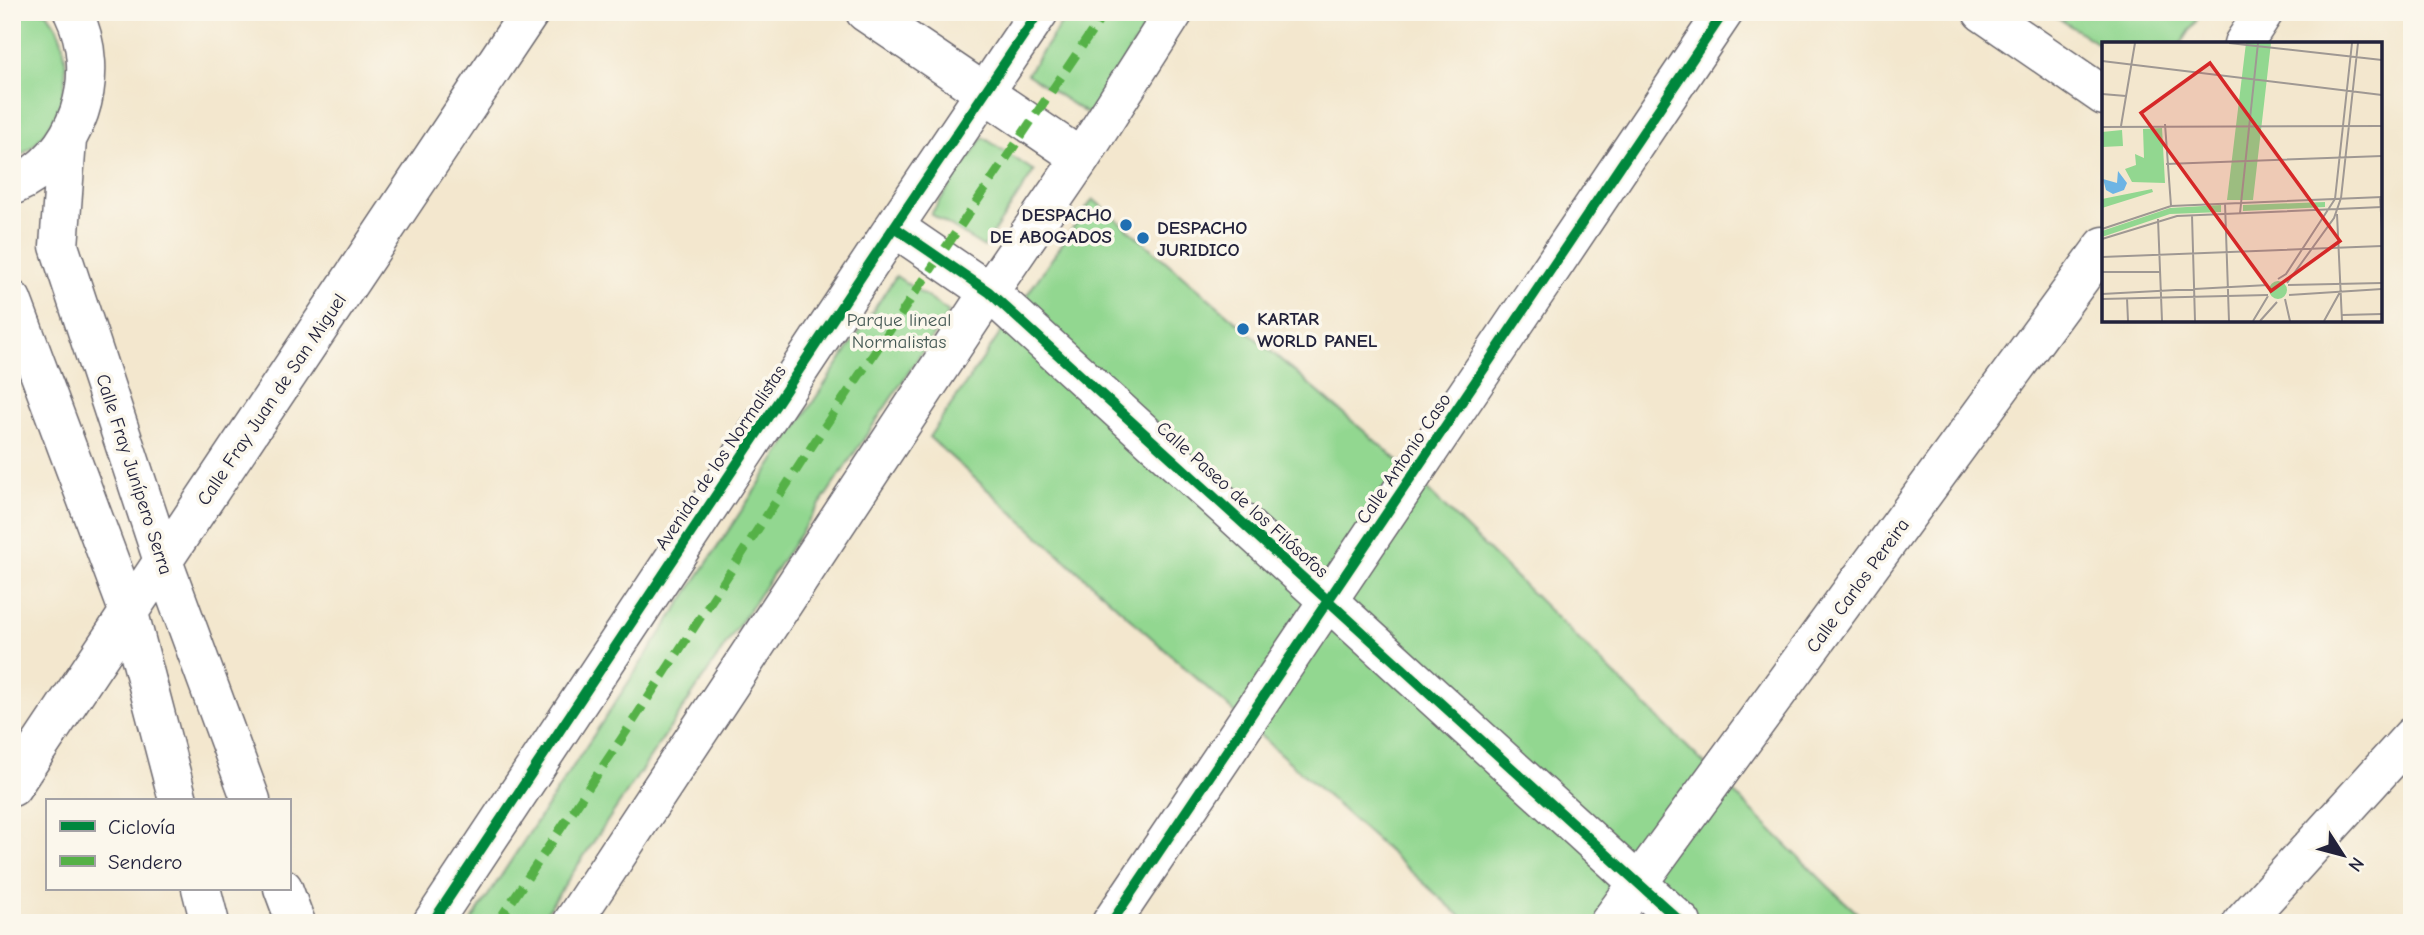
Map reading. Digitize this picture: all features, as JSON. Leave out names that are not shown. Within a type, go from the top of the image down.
[{"type":"street","name":"Calle Fray Juan de San Miguel","points":[[12,787],[530,12]]},
{"type":"street","points":[[865,12],[1081,158]]},
{"type":"street","name":"Avenida de los Normalistas","points":[[432,923],[1039,12]]},
{"type":"street","points":[[572,923],[989,292],[1081,158],[1174,12]]},
{"type":"street","name":"Calle Antonio Caso","points":[[1111,923],[1724,12]]},
{"type":"street","points":[[1982,12],[2102,95]]},
{"type":"street","points":[[2244,42],[2264,12]]},
{"type":"street","points":[[12,186],[23,182],[47,164],[67,140],[81,112],[88,81],[86,50],[75,13]]},
{"type":"street","name":"Calle Fray Junípero Serra","points":[[67,140],[59,246],[163,561],[251,799]]},
{"type":"street","name":"Calle Paseo de los Filósofos","points":[[894,227],[989,292],[1682,923]]},
{"type":"street","name":"Calle Carlos Pereira","points":[[1609,923],[2102,249]]},
{"type":"street","points":[[12,300],[129,613],[178,799]]},
{"type":"street","points":[[2242,923],[2412,736]]},
{"type":"street","points":[[202,890],[210,923]]},
{"type":"street","points":[[284,890],[296,923]]},
{"type":"green space","points":[[12,12],[47,12],[58,30],[66,67],[60,105],[52,122],[28,150],[12,160]]},
{"type":"green space","points":[[1069,12],[1155,12],[1089,115],[1027,74]]},
{"type":"green space","points":[[2049,12],[2202,12],[2182,42],[2102,42],[2102,47]]},
{"type":"green space","points":[[983,137],[1034,171],[984,247],[931,214]]},
{"type":"green space","points":[[1093,199],[1393,456],[1868,923],[1468,923],[929,437]]},
{"type":"green space","name":"Parque lineal Normalistas","points":[[896,276],[949,312],[539,923],[470,923]]},
{"type":"marked path","points":[[497,923],[622,738],[823,429],[1105,12]]},
{"type":"cycle path","points":[[432,923],[1039,12]]},
{"type":"cycle path","points":[[1111,923],[1724,12]]},
{"type":"cycle path","points":[[894,227],[989,292],[1682,923]]},
{"type":"place","name":"DESPACHO DE ABOGADOS","points":[[1126,225]]},
{"type":"place","name":"DESPACHO JURIDICO","points":[[1143,238]]},
{"type":"place","name":"KARTAR WORLD PANEL","points":[[1243,329]]}]
